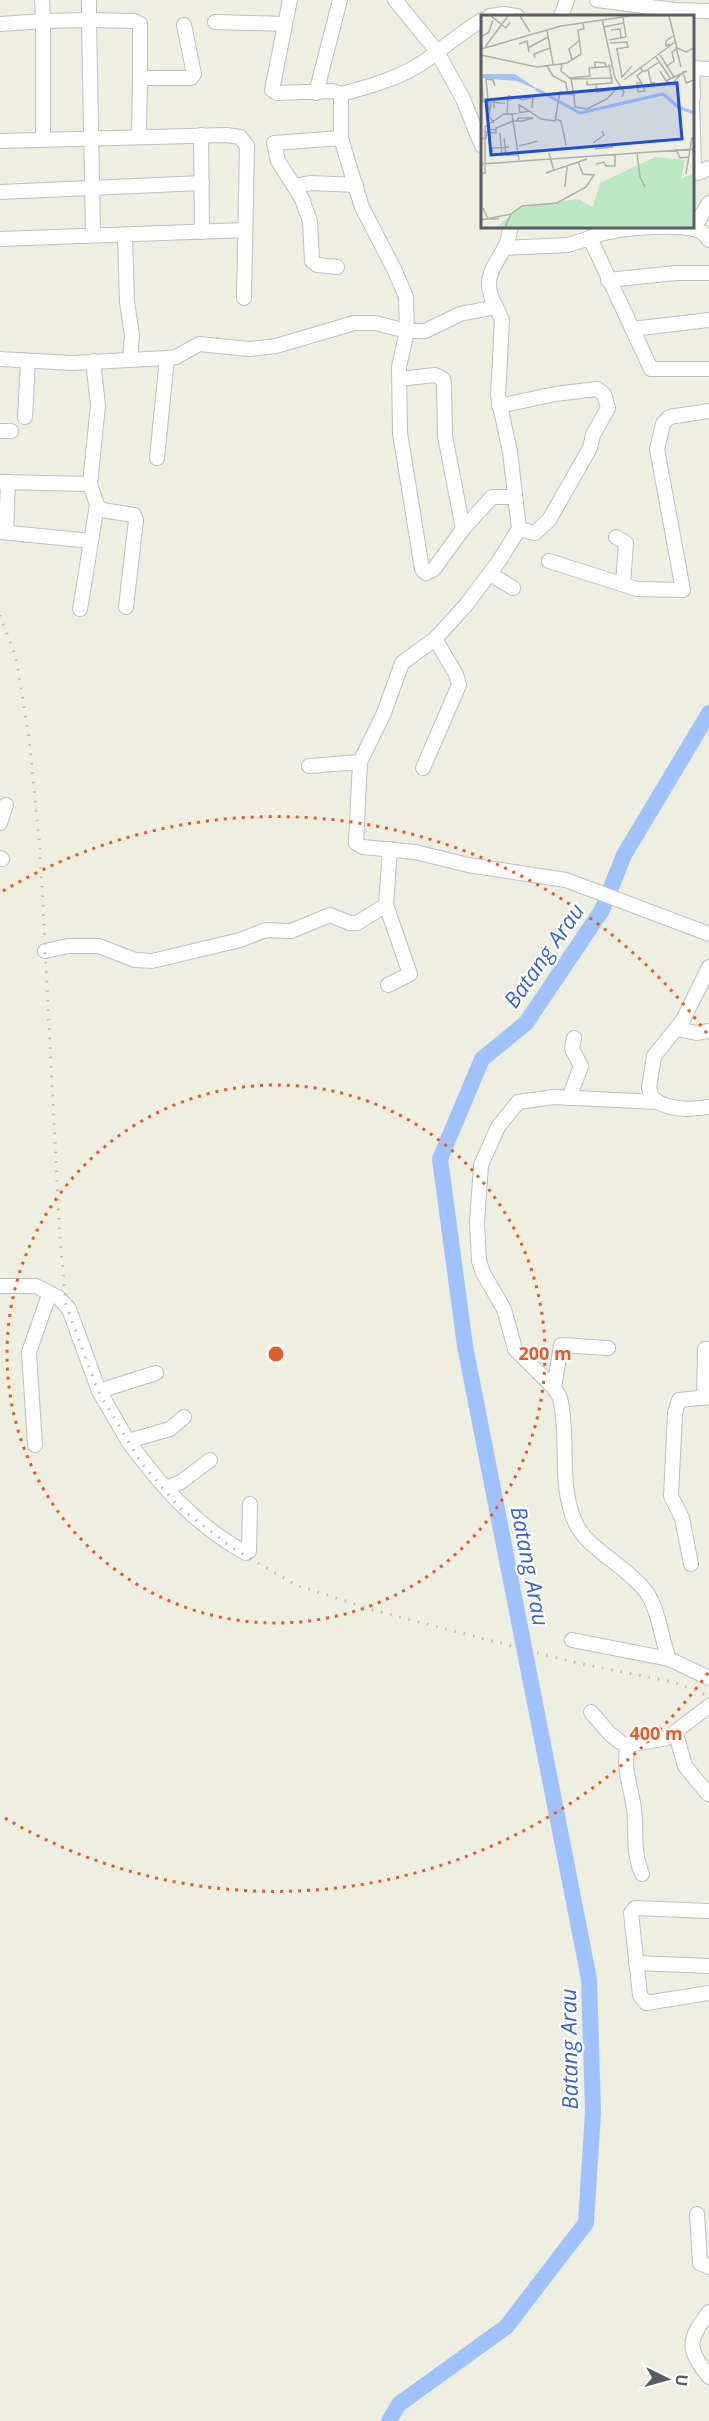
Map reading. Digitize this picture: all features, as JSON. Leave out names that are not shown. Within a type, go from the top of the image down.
[{"type":"street","points":[[42,0],[44,138]]},
{"type":"street","points":[[89,0],[93,234]]},
{"type":"street","points":[[290,0],[272,90],[277,93],[341,94],[391,78],[424,61],[436,50],[481,21]]},
{"type":"street","points":[[316,93],[340,0]]},
{"type":"street","points":[[395,0],[436,50],[463,99],[481,141]]},
{"type":"street","points":[[561,15],[567,0]]},
{"type":"street","points":[[597,0],[709,11]]},
{"type":"street","points":[[0,24],[89,20],[134,21],[140,24],[139,136]]},
{"type":"street","points":[[215,22],[285,24]]},
{"type":"street","points":[[140,78],[191,78],[194,75],[184,25]]},
{"type":"street","points":[[694,68],[709,69]]},
{"type":"street","points":[[341,94],[341,138],[362,207],[402,285],[407,309],[407,331],[400,358],[399,379],[401,445],[424,572],[434,569],[463,530],[492,497],[515,497]]},
{"type":"street","points":[[0,141],[201,135],[236,136],[245,140],[247,146],[244,298]]},
{"type":"street","points":[[201,135],[202,232]]},
{"type":"street","points":[[247,146],[341,138]]},
{"type":"street","points":[[274,143],[278,161],[303,198],[310,221],[309,248],[312,261],[317,265],[337,267]]},
{"type":"street","points":[[694,171],[698,173],[709,168]]},
{"type":"street","points":[[0,192],[201,183]]},
{"type":"street","points":[[294,186],[311,183],[356,184]]},
{"type":"street","points":[[694,227],[709,203]]},
{"type":"street","points":[[510,228],[505,248],[498,255],[490,276],[490,290],[502,320],[499,406],[510,452],[519,529],[490,574],[435,639],[402,663],[384,713],[360,762],[356,843],[363,847],[415,852],[468,865],[566,880],[709,934]]},
{"type":"street","points":[[505,248],[568,245],[590,238],[603,229],[625,228]]},
{"type":"street","points":[[670,228],[693,229],[702,232],[709,240]]},
{"type":"street","points":[[0,239],[245,230]]},
{"type":"street","points":[[125,236],[127,302],[132,336],[130,359]]},
{"type":"street","points":[[590,238],[651,369],[660,371],[709,369]]},
{"type":"street","points":[[609,280],[709,273]]},
{"type":"street","points":[[0,359],[28,362],[167,358],[176,357],[199,344],[249,349],[276,346],[354,323],[383,324],[407,331],[432,329],[460,314],[496,307]]},
{"type":"street","points":[[632,329],[709,320]]},
{"type":"street","points":[[157,458],[167,358]]},
{"type":"street","points":[[93,361],[98,405],[90,484],[97,505],[102,510],[134,515],[136,520],[126,607]]},
{"type":"street","points":[[25,417],[28,362]]},
{"type":"street","points":[[399,379],[435,375],[443,379],[445,436],[463,530]]},
{"type":"street","points":[[499,406],[555,394],[597,389],[604,394],[608,408],[593,435],[590,448],[549,520],[535,533],[519,529]]},
{"type":"street","points":[[549,561],[579,573],[651,591],[683,590],[657,449],[663,424],[669,417],[709,411]]},
{"type":"street","points":[[90,484],[4,482],[3,532],[91,541]]},
{"type":"street","points":[[80,609],[97,505]]},
{"type":"street","points":[[616,537],[626,543],[623,584]]},
{"type":"street","points":[[490,574],[513,588]]},
{"type":"street","points":[[423,768],[459,685],[435,639]]},
{"type":"street","points":[[309,766],[360,762]]},
{"type":"street","points":[[0,823],[6,805]]},
{"type":"street","points":[[388,985],[410,974],[386,905],[390,849]]},
{"type":"street","points":[[45,951],[68,946],[99,946],[135,960],[152,961],[240,940],[266,930],[291,931],[330,915],[350,923],[357,923],[386,905]]},
{"type":"street","points":[[658,1102],[650,1094],[649,1088],[654,1056],[678,1029],[709,967]]},
{"type":"street","points":[[678,1029],[696,1033],[709,1031]]},
{"type":"street","points":[[569,1098],[581,1066],[572,1049],[574,1038]]},
{"type":"street","points":[[669,1659],[651,1600],[646,1592],[621,1565],[586,1538],[576,1524],[567,1490],[562,1405],[554,1388],[515,1349],[504,1309],[480,1268],[477,1236],[478,1182],[486,1148],[498,1127],[518,1102],[569,1098],[658,1102],[682,1108],[709,1107]]},
{"type":"street","points":[[0,1286],[36,1286],[59,1298],[72,1314],[99,1391],[128,1441],[180,1506],[228,1544],[246,1553],[249,1551],[250,1504]]},
{"type":"street","points":[[35,1445],[29,1352],[49,1294]]},
{"type":"street","points":[[554,1388],[561,1345],[608,1348]]},
{"type":"street","points":[[691,1564],[682,1518],[671,1496],[675,1413],[679,1400],[707,1398],[705,1349],[709,1349]]},
{"type":"street","points":[[99,1391],[156,1373]]},
{"type":"street","points":[[128,1441],[170,1429],[184,1418]]},
{"type":"street","points":[[166,1488],[181,1482],[210,1460]]},
{"type":"street","points":[[572,1640],[669,1659],[709,1678]]},
{"type":"street","points":[[591,1712],[609,1733],[628,1745],[667,1738],[676,1734],[709,1706]]},
{"type":"street","points":[[676,1734],[685,1766],[708,1794]]},
{"type":"street","points":[[628,1745],[625,1769],[634,1809],[634,1848],[642,1874]]},
{"type":"street","points":[[709,1911],[632,1910],[640,1995],[646,2003],[709,1993]]},
{"type":"street","points":[[636,1964],[709,1966]]},
{"type":"street","points":[[697,2214],[700,2263],[709,2267]]},
{"type":"street","points":[[709,2312],[692,2338],[696,2357],[709,2377]]},
{"type":"waterway","name":"Batang Arau","points":[[389,2421],[399,2404],[506,2327],[586,2223],[593,2112],[589,1979],[465,1346],[440,1159],[482,1059],[526,1023],[602,910],[624,855],[709,713]]},
{"type":"railway","points":[[0,615],[16,658],[29,738],[40,849],[60,1239],[66,1305],[98,1391],[142,1464],[180,1508],[234,1549],[296,1585],[373,1610],[577,1663],[673,1682],[709,1696]]}]
